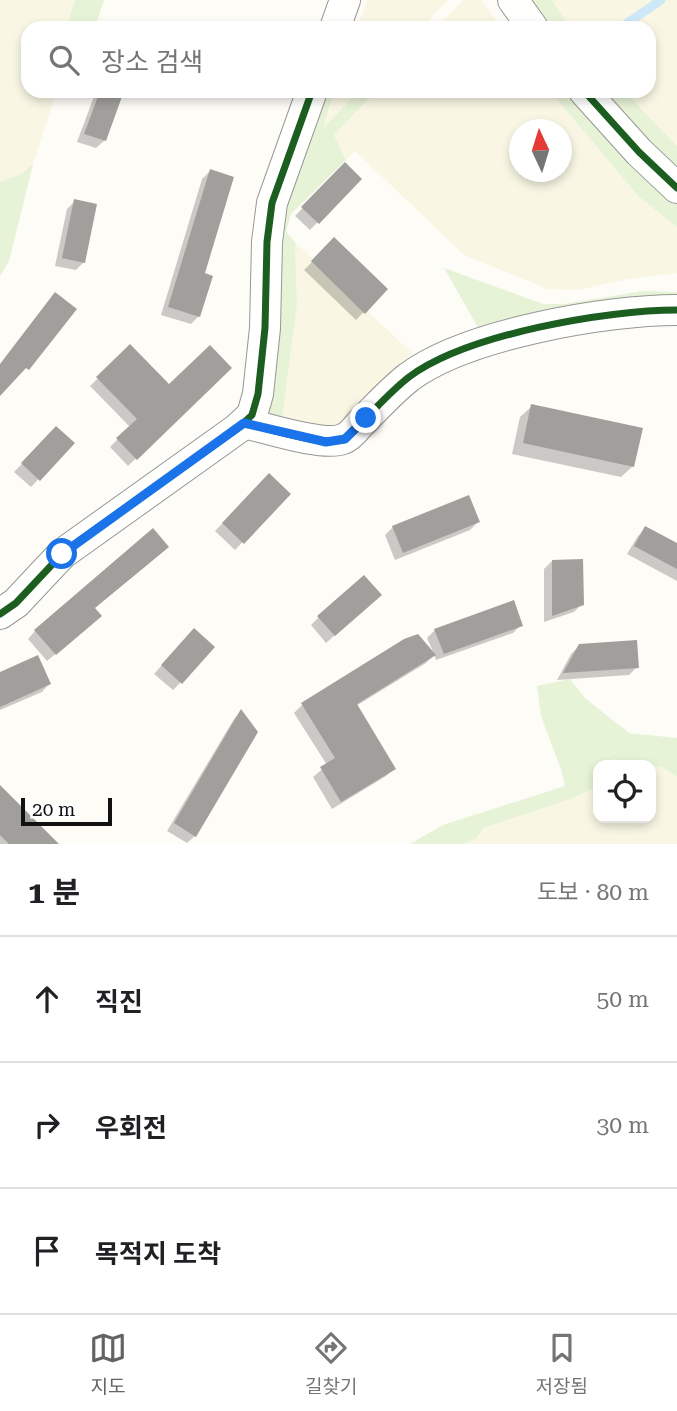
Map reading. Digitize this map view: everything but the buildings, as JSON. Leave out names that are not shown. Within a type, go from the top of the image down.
[{"type":"street","points":[[338,21],[345,0]]},
{"type":"street","points":[[513,0],[528,21]]},
{"type":"street","points":[[0,614],[16,603],[62,554],[252,415],[258,394],[265,328],[267,242],[272,203],[310,98]]},
{"type":"street","points":[[590,98],[639,152],[677,188]]},
{"type":"street","points":[[244,423],[326,442],[345,439],[409,377],[440,358],[489,340],[554,325],[677,310]]},
{"type":"shaded area","points":[[0,0],[75,0],[69,21],[21,21],[21,98],[55,98],[33,164],[21,174],[0,182]]},
{"type":"shaded area","points":[[367,0],[448,0],[428,21],[360,21]]},
{"type":"shaded area","points":[[463,0],[482,0],[497,21],[443,21]]},
{"type":"shaded area","points":[[552,0],[655,0],[624,21],[566,21]]},
{"type":"shaded area","points":[[665,0],[677,0],[677,146],[631,98],[656,98],[656,21],[635,21]]},
{"type":"shaded area","points":[[332,98],[352,98],[322,129]]},
{"type":"shaded area","points":[[369,98],[556,98],[639,197],[677,227],[677,273],[628,279],[578,290],[548,289],[464,255],[355,151],[346,160],[334,135]]},
{"type":"shaded area","points":[[295,242],[412,353],[394,378],[338,427],[281,426],[297,305]]},
{"type":"shaded area","points":[[656,766],[662,767],[677,777],[677,844],[463,844],[477,838],[483,828],[571,799],[593,788],[593,823],[656,823]]},
{"type":"green space","points":[[75,0],[104,0],[97,21],[69,21]]},
{"type":"green space","points":[[532,0],[552,0],[566,21],[547,21]]},
{"type":"green space","points":[[321,98],[332,98],[323,128],[352,98],[369,98],[334,135],[346,160],[291,214],[286,232],[295,242],[297,305],[281,426],[266,421],[282,212]]},
{"type":"green space","points":[[556,98],[572,98],[601,132],[677,205],[677,227],[639,197]]},
{"type":"green space","points":[[607,98],[631,98],[677,146],[677,169]]},
{"type":"green space","points":[[33,164],[9,261],[0,276],[0,182],[21,174]]},
{"type":"green space","points":[[444,268],[543,304],[564,304],[643,291],[677,292],[677,304],[483,336]]},
{"type":"green space","points":[[570,679],[586,699],[629,733],[677,738],[677,777],[656,766],[656,760],[593,760],[593,788],[571,799],[483,828],[477,838],[463,844],[410,844],[443,825],[565,786],[541,716],[537,686]]},
{"type":"waterway","points":[[630,21],[661,0]]},
{"type":"cycle path","points":[[0,614],[16,603],[62,554],[237,429],[252,415],[258,394],[265,328],[267,242],[272,203],[310,98]]},
{"type":"cycle path","points":[[590,98],[639,152],[677,188]]},
{"type":"cycle path","points":[[244,423],[309,439],[343,439],[409,377],[465,348],[538,327],[576,320],[613,314],[677,310]]},
{"type":"route","points":[[62,554],[244,423],[326,442],[345,439],[366,418]]}]
